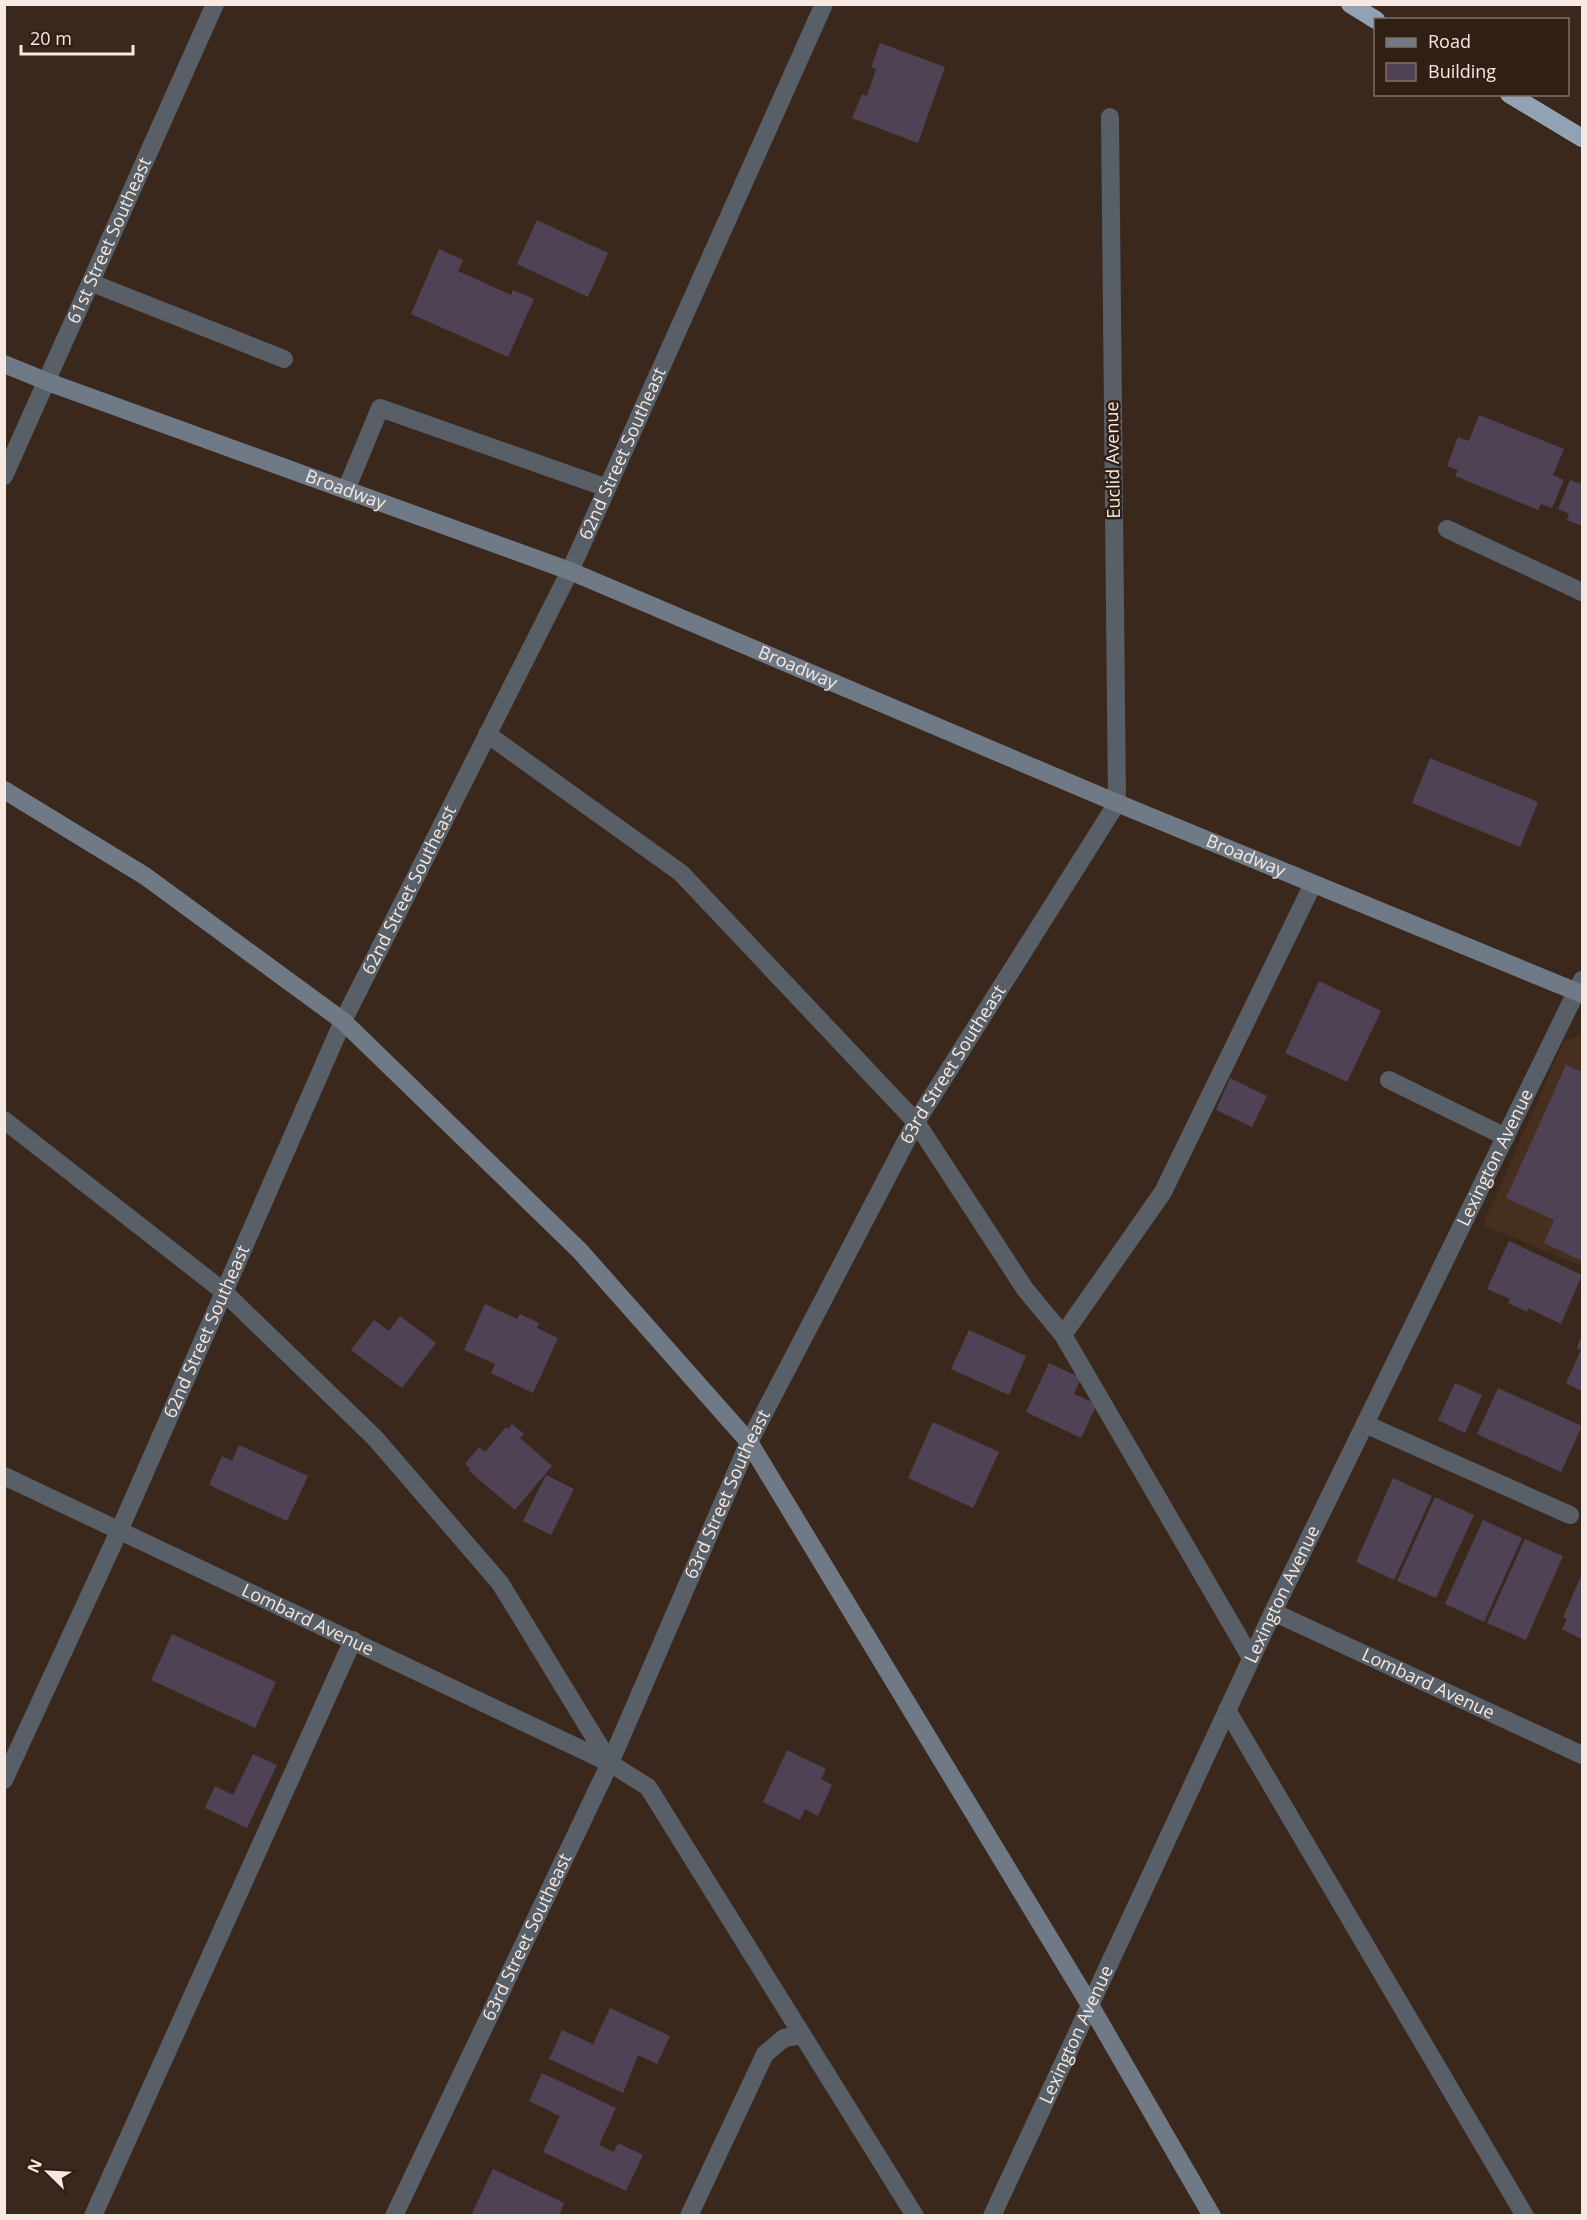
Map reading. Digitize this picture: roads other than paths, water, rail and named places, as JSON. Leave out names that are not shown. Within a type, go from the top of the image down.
[{"type":"highway","points":[[1350,4],[1374,19]]},
{"type":"highway","points":[[1512,96],[1582,138]]},
{"type":"street","name":"61st Street Southeast","points":[[4,476],[48,382],[215,4]]},
{"type":"street","name":"62nd Street Southeast","points":[[4,1780],[120,1529],[342,1021],[570,571],[824,4]]},
{"type":"street","name":"Euclid Avenue","points":[[1110,117],[1116,803]]},
{"type":"street","points":[[92,283],[284,359]]},
{"type":"street","name":"Broadway","points":[[4,364],[570,571],[1116,803],[1313,884],[1581,989]]},
{"type":"street","points":[[346,490],[380,408],[607,488]]},
{"type":"street","points":[[1447,529],[1582,592]]},
{"type":"street","points":[[488,734],[681,873],[916,1122],[1025,1289],[1063,1335],[1251,1658]]},
{"type":"street","points":[[4,790],[145,876],[342,1021],[580,1251],[749,1442],[1090,2005],[1212,2216]]},
{"type":"street","name":"63rd Street Southeast","points":[[394,2216],[610,1763],[749,1442],[916,1122],[1116,803]]},
{"type":"street","points":[[1063,1335],[1163,1192],[1313,884]]},
{"type":"street","name":"Lexington Avenue","points":[[992,2216],[1273,1612],[1581,989]]},
{"type":"street","points":[[1389,1080],[1506,1137]]},
{"type":"street","points":[[4,1120],[223,1291],[375,1438],[500,1583],[610,1763]]},
{"type":"street","points":[[1365,1424],[1570,1515]]},
{"type":"street","name":"Lombard Avenue","points":[[4,1476],[610,1763],[648,1787],[915,2216]]},
{"type":"street","name":"Lombard Avenue","points":[[1273,1612],[1582,1755]]},
{"type":"street","points":[[93,2216],[353,1640]]},
{"type":"street","points":[[1227,1710],[1525,2216]]},
{"type":"street","points":[[689,2216],[765,2054],[784,2038],[802,2035]]}]
